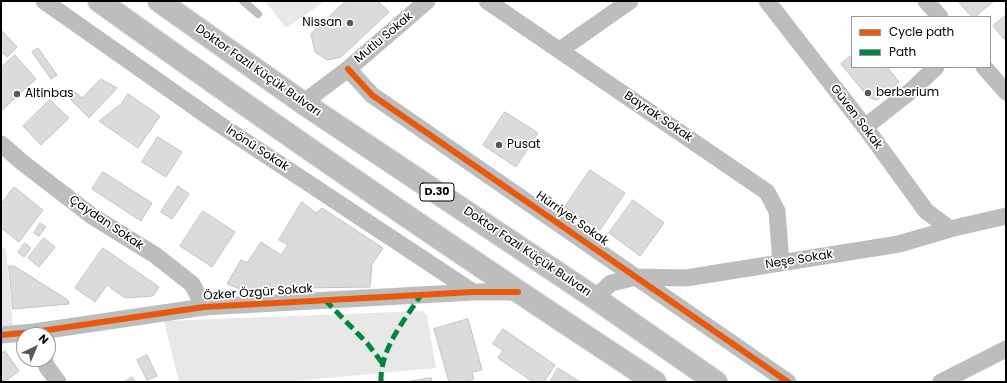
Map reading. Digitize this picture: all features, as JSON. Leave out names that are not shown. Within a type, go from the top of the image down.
[{"type":"highway","points":[[99,1],[232,96],[518,292],[655,382]]},
{"type":"highway","name":"Doktor Fazıl Küçük Bulvarı","points":[[159,1],[303,103],[595,298],[716,382]]},
{"type":"street","name":"İnönü Sokak","points":[[44,1],[216,122],[473,292]]},
{"type":"street","name":"Mutlu Sokak","points":[[303,103],[348,69],[427,1]]},
{"type":"street","name":"Bayrak Sokak","points":[[487,1],[767,192],[776,211],[781,263]]},
{"type":"street","points":[[560,50],[630,1]]},
{"type":"street","name":"Güven Sokak","points":[[767,1],[865,127],[926,211],[950,229]]},
{"type":"street","points":[[926,1],[939,16]]},
{"type":"street","points":[[865,127],[912,90],[935,68]]},
{"type":"street","points":[[985,68],[1006,92]]},
{"type":"street","name":"Hürriyet Sokak","points":[[348,69],[372,95],[788,382]]},
{"type":"street","name":"Çaydan Sokak","points":[[1,144],[22,163],[92,216],[155,255],[192,284],[204,307]]},
{"type":"street","name":"Neşe Sokak","points":[[595,298],[611,283],[637,277],[686,278],[899,244],[950,229],[1006,216]]},
{"type":"street","name":"Özker Özgür Sokak","points":[[56,330],[204,307],[473,292],[518,292]]},
{"type":"street","name":"Özker Özgür Sokak","points":[[1,335],[16,334]]},
{"type":"street","points":[[941,382],[1006,349]]},
{"type":"street","points":[[47,367],[58,382]]},
{"type":"lane","points":[[243,1],[258,14]]},
{"type":"shaded area","points":[[265,1],[325,1],[286,28]]},
{"type":"shaded area","points":[[1,245],[6,250],[13,327],[1,329]]},
{"type":"shaded area","points":[[422,311],[427,315],[436,368],[284,382],[179,382],[164,321]]},
{"type":"building","name":"Nissan","points":[[346,1],[378,1],[389,12],[341,57],[327,60],[315,52],[311,34]]},
{"type":"building","points":[[958,1],[994,1],[976,16],[971,16]]},
{"type":"building","points":[[1006,15],[1006,37],[1004,39],[993,26]]},
{"type":"building","points":[[2,31],[17,47],[7,57],[1,51]]},
{"type":"building","points":[[38,48],[57,75],[51,79],[32,52]]},
{"type":"building","points":[[15,55],[36,79],[1,111],[1,68]]},
{"type":"building","points":[[851,56],[851,68],[888,68],[899,82],[877,100],[868,97],[841,64]]},
{"type":"building","points":[[101,79],[117,88],[89,118],[69,98],[75,92],[82,98]]},
{"type":"building","points":[[128,94],[160,116],[138,148],[99,121],[121,104]]},
{"type":"building","points":[[50,100],[69,118],[41,145],[23,126]]},
{"type":"building","points":[[505,112],[538,133],[516,167],[483,145]]},
{"type":"building","points":[[158,137],[182,152],[166,177],[142,162]]},
{"type":"building","points":[[590,170],[625,193],[600,230],[565,207]]},
{"type":"building","points":[[103,172],[152,203],[141,221],[92,189]]},
{"type":"building","points":[[178,186],[189,194],[172,219],[161,212]]},
{"type":"building","points":[[14,187],[43,210],[19,242],[1,228],[1,205]]},
{"type":"building","points":[[633,200],[664,223],[640,256],[609,233]]},
{"type":"building","points":[[302,202],[316,213],[322,208],[383,248],[372,264],[370,287],[240,289],[227,284],[241,260],[247,263],[261,242],[281,255],[288,245],[279,240]]},
{"type":"building","points":[[203,211],[235,232],[212,267],[180,246]]},
{"type":"building","points":[[40,223],[46,227],[39,236],[34,233]]},
{"type":"building","points":[[44,238],[55,247],[39,267],[28,258]]},
{"type":"building","points":[[25,243],[31,248],[24,257],[18,252]]},
{"type":"building","points":[[103,248],[159,287],[153,296],[125,298],[107,285],[95,302],[75,288]]},
{"type":"building","points":[[9,266],[14,266],[68,300],[69,304],[13,309]]},
{"type":"building","points":[[468,319],[482,370],[472,372],[474,379],[464,382],[449,382],[434,329]]},
{"type":"building","points":[[503,329],[555,365],[544,382],[533,382],[498,358],[503,350],[493,344]]},
{"type":"building","points":[[5,351],[19,371],[4,382],[1,382],[1,354]]},
{"type":"building","points":[[147,355],[157,376],[147,380],[137,360]]},
{"type":"building","points":[[558,368],[580,382],[550,382]]},
{"type":"building","points":[[132,377],[136,382],[125,382]]},
{"type":"building","points":[[431,378],[432,382],[406,382]]},
{"type":"marked path","points":[[381,382],[384,358],[394,336],[421,295]]},
{"type":"marked path","points":[[325,300],[367,343],[383,364]]},
{"type":"cycle path","points":[[348,69],[372,95],[788,382]]},
{"type":"cycle path","points":[[1,335],[34,332],[204,307],[473,292],[518,292]]},
{"type":"place","name":"Nissan","points":[[350,23]]},
{"type":"place","name":"berberium","points":[[868,93]]},
{"type":"place","name":"Altinbas","points":[[17,94]]},
{"type":"place","name":"Pusat","points":[[499,145]]}]
